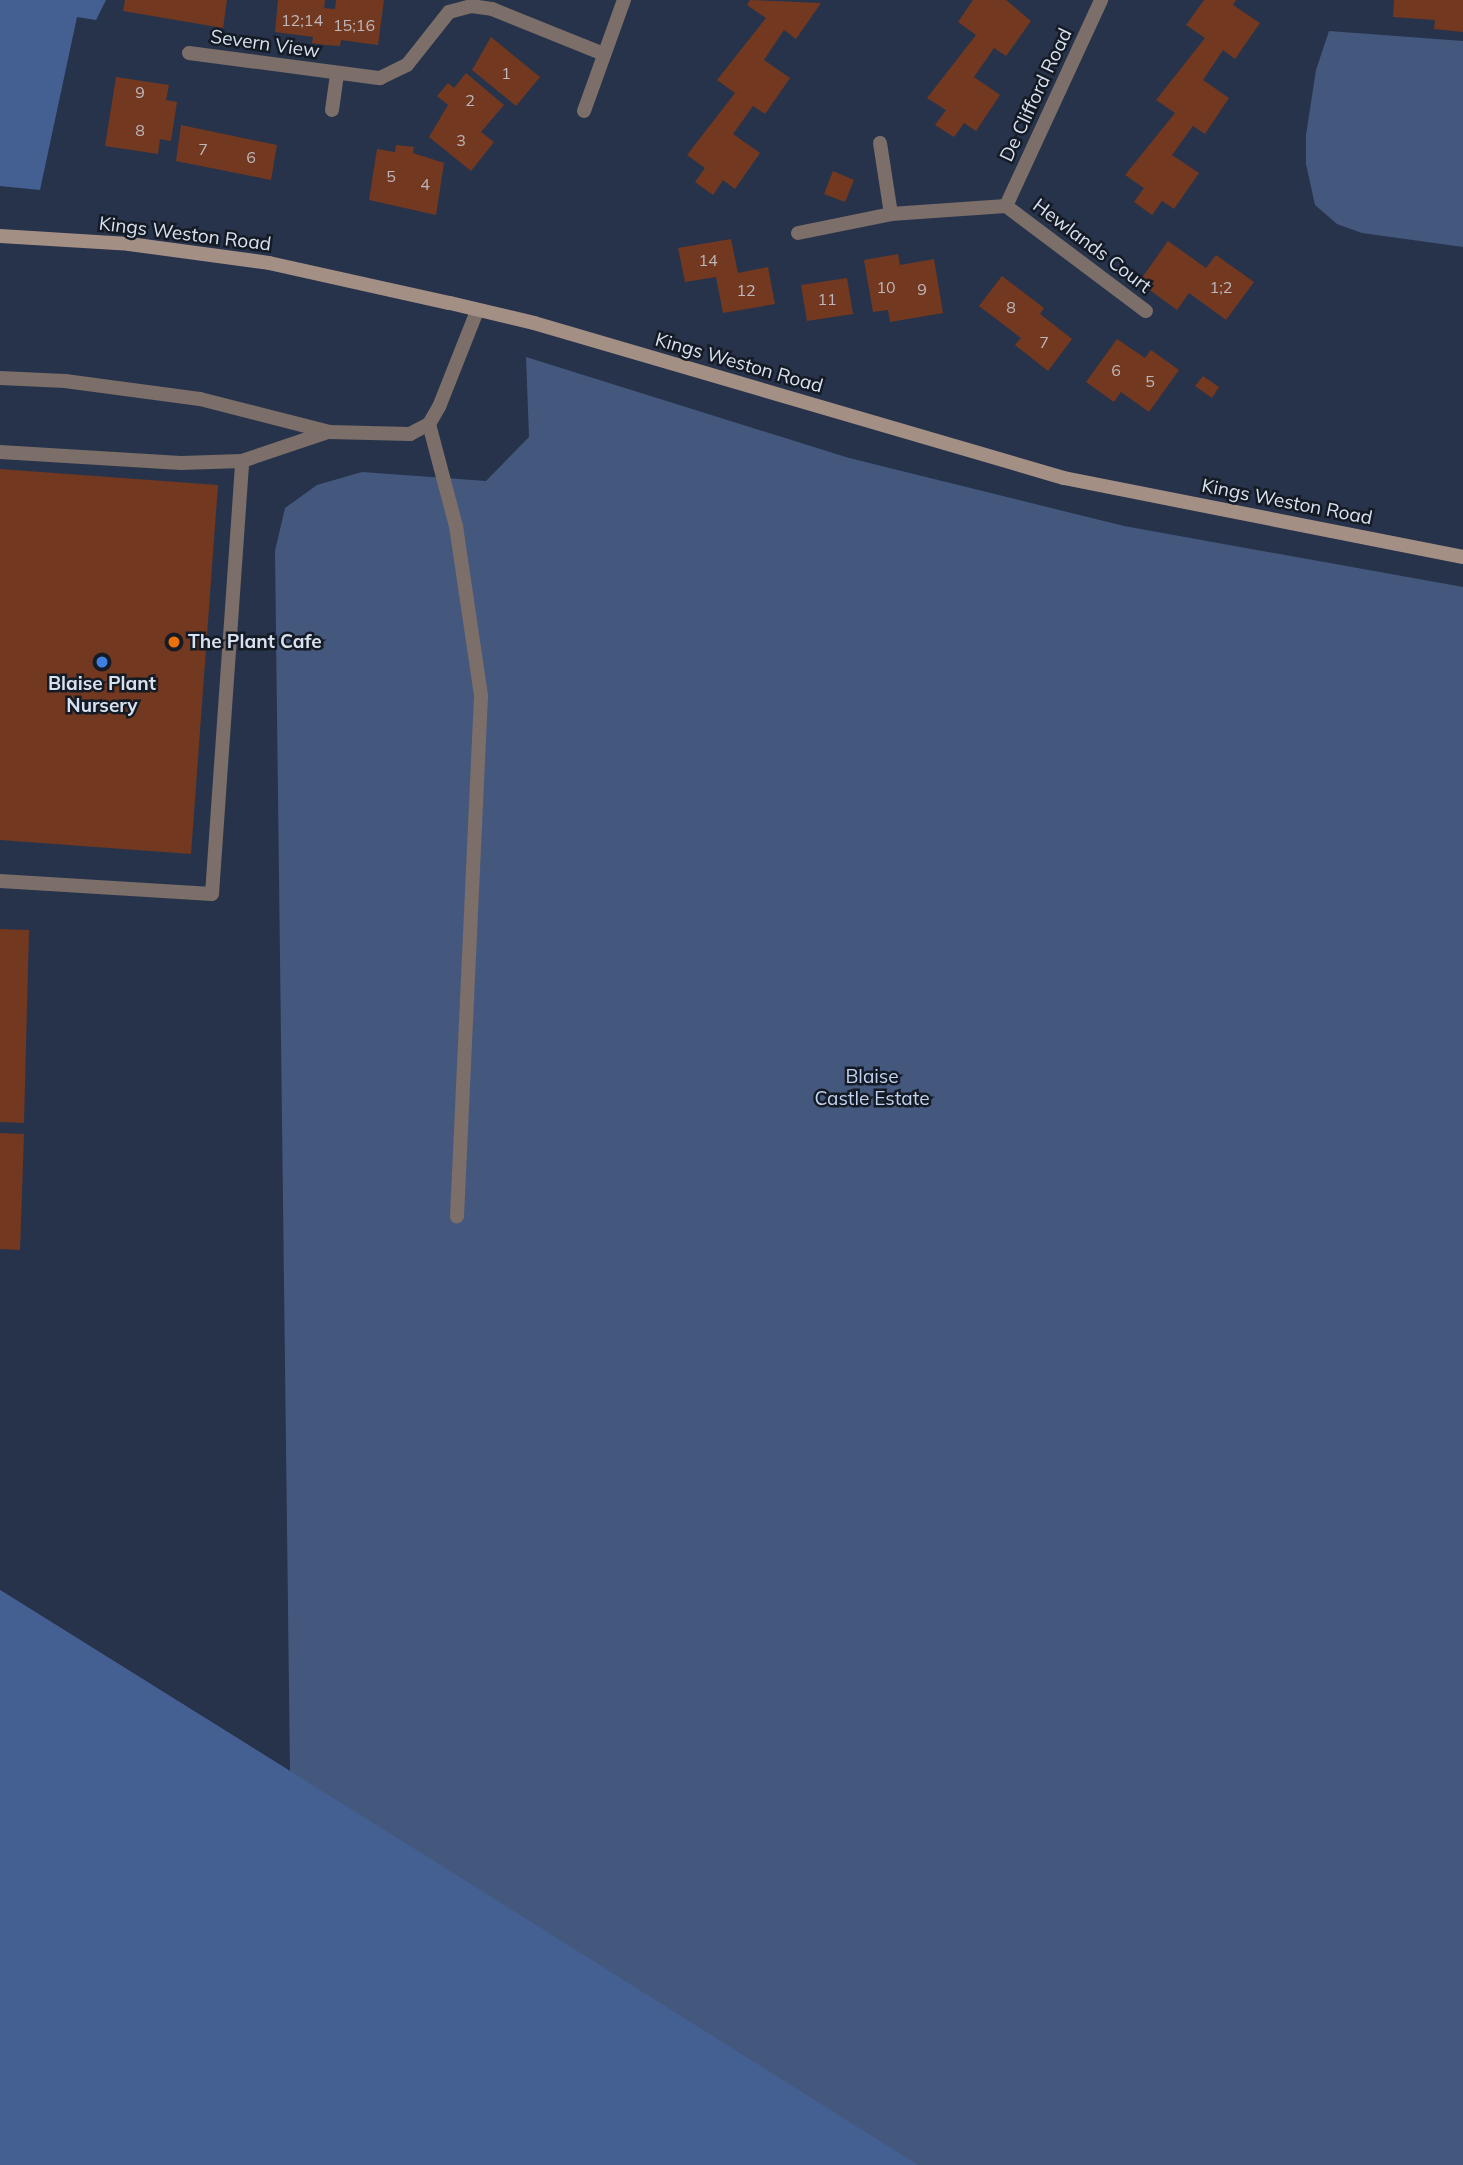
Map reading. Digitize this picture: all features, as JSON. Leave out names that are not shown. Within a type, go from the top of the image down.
[{"type":"main road","name":"Kings Weston Road","points":[[0,236],[129,244],[269,263],[534,323],[1064,478],[1463,557]]},
{"type":"street","points":[[584,111],[624,0]]},
{"type":"street","name":"De Clifford Road","points":[[1006,206],[1101,0]]},
{"type":"street","name":"Severn View","points":[[189,53],[373,78],[395,73],[412,60],[442,18],[456,9],[471,6],[492,9],[604,54]]},
{"type":"street","name":"Severn View","points":[[332,110],[337,73]]},
{"type":"street","points":[[880,143],[891,214]]},
{"type":"street","name":"Hewlands Court","points":[[799,233],[891,214],[1006,206],[1146,311]]},
{"type":"street","points":[[457,1216],[481,696],[456,526],[429,424],[477,311]]},
{"type":"street","points":[[0,378],[65,381],[200,399],[329,432],[410,434],[429,424]]},
{"type":"street","points":[[0,452],[181,463],[242,461],[329,432]]},
{"type":"street","points":[[0,881],[212,894],[242,461]]},
{"type":"green space","points":[[1329,31],[1463,41],[1463,247],[1362,233],[1337,224],[1315,205],[1306,164],[1306,135],[1316,70]]},
{"type":"green space","name":"Blaise Castle Estate","points":[[526,357],[849,458],[1124,526],[1463,587],[1463,2165],[0,2165],[0,1590],[290,1771],[275,551],[285,508],[317,485],[362,472],[486,481],[529,437]]},
{"type":"shaded area","points":[[0,0],[106,0],[96,20],[77,17],[40,190],[0,186]]},
{"type":"shaded area","points":[[0,1590],[450,1871],[918,2165],[0,2165]]},
{"type":"building","points":[[125,0],[227,0],[223,28],[123,11]]},
{"type":"building","points":[[278,0],[325,0],[324,8],[335,9],[336,0],[384,0],[378,45],[341,40],[340,46],[325,45],[312,43],[313,37],[275,32]]},
{"type":"building","points":[[750,0],[821,3],[796,39],[784,30],[764,60],[790,78],[765,114],[753,106],[733,134],[760,153],[735,189],[723,180],[713,195],[695,182],[705,168],[687,155],[735,93],[717,80],[766,18],[747,5]]},
{"type":"building","points":[[973,0],[1006,0],[1031,21],[1006,56],[994,48],[974,77],[1000,95],[976,131],[964,123],[954,137],[935,125],[946,110],[927,98],[976,35],[958,22]]},
{"type":"building","points":[[1204,0],[1236,0],[1233,5],[1260,23],[1235,59],[1223,50],[1203,80],[1229,98],[1205,134],[1193,126],[1172,155],[1199,173],[1174,209],[1162,201],[1152,215],[1134,202],[1144,188],[1125,175],[1175,113],[1156,100],[1205,38],[1186,25]]},
{"type":"building","points":[[1394,0],[1463,0],[1463,32],[1434,29],[1435,20],[1393,17]]},
{"type":"building","points":[[491,37],[540,77],[516,106],[472,70]]},
{"type":"building","points":[[466,73],[504,105],[481,132],[494,142],[471,171],[429,137],[448,105],[437,96],[448,83],[454,88]]},
{"type":"building","points":[[116,77],[169,85],[166,100],[177,102],[171,141],[160,139],[158,154],[105,146]]},
{"type":"building","points":[[181,125],[277,145],[271,180],[176,161]]},
{"type":"building","points":[[396,145],[414,147],[413,153],[444,163],[436,215],[369,200],[377,149],[395,152]]},
{"type":"building","points":[[833,171],[854,180],[845,202],[824,194]]},
{"type":"building","points":[[731,239],[738,273],[768,267],[775,304],[723,313],[716,277],[685,282],[678,248]]},
{"type":"building","points":[[1168,241],[1206,268],[1216,255],[1254,282],[1226,320],[1189,293],[1177,310],[1139,282]]},
{"type":"building","points":[[898,254],[900,265],[934,259],[943,313],[890,322],[888,310],[873,312],[864,260]]},
{"type":"building","points":[[1002,276],[1044,308],[1040,314],[1072,339],[1048,371],[1015,345],[1021,338],[979,306]]},
{"type":"building","points":[[847,278],[853,314],[807,321],[801,285]]},
{"type":"building","points":[[1117,339],[1145,358],[1151,350],[1179,370],[1149,412],[1121,392],[1114,402],[1086,382]]},
{"type":"building","points":[[1203,376],[1219,387],[1212,398],[1195,386]]},
{"type":"building","name":"Blaise Plant Nursery","points":[[0,469],[218,485],[191,854],[0,840]]},
{"type":"building","points":[[0,929],[29,930],[24,1123],[0,1122]]},
{"type":"building","points":[[0,1133],[24,1134],[20,1250],[0,1249]]},
{"type":"place","name":"The Plant Cafe","points":[[174,642]]},
{"type":"place","name":"Blaise Plant Nursery","points":[[102,662]]}]
